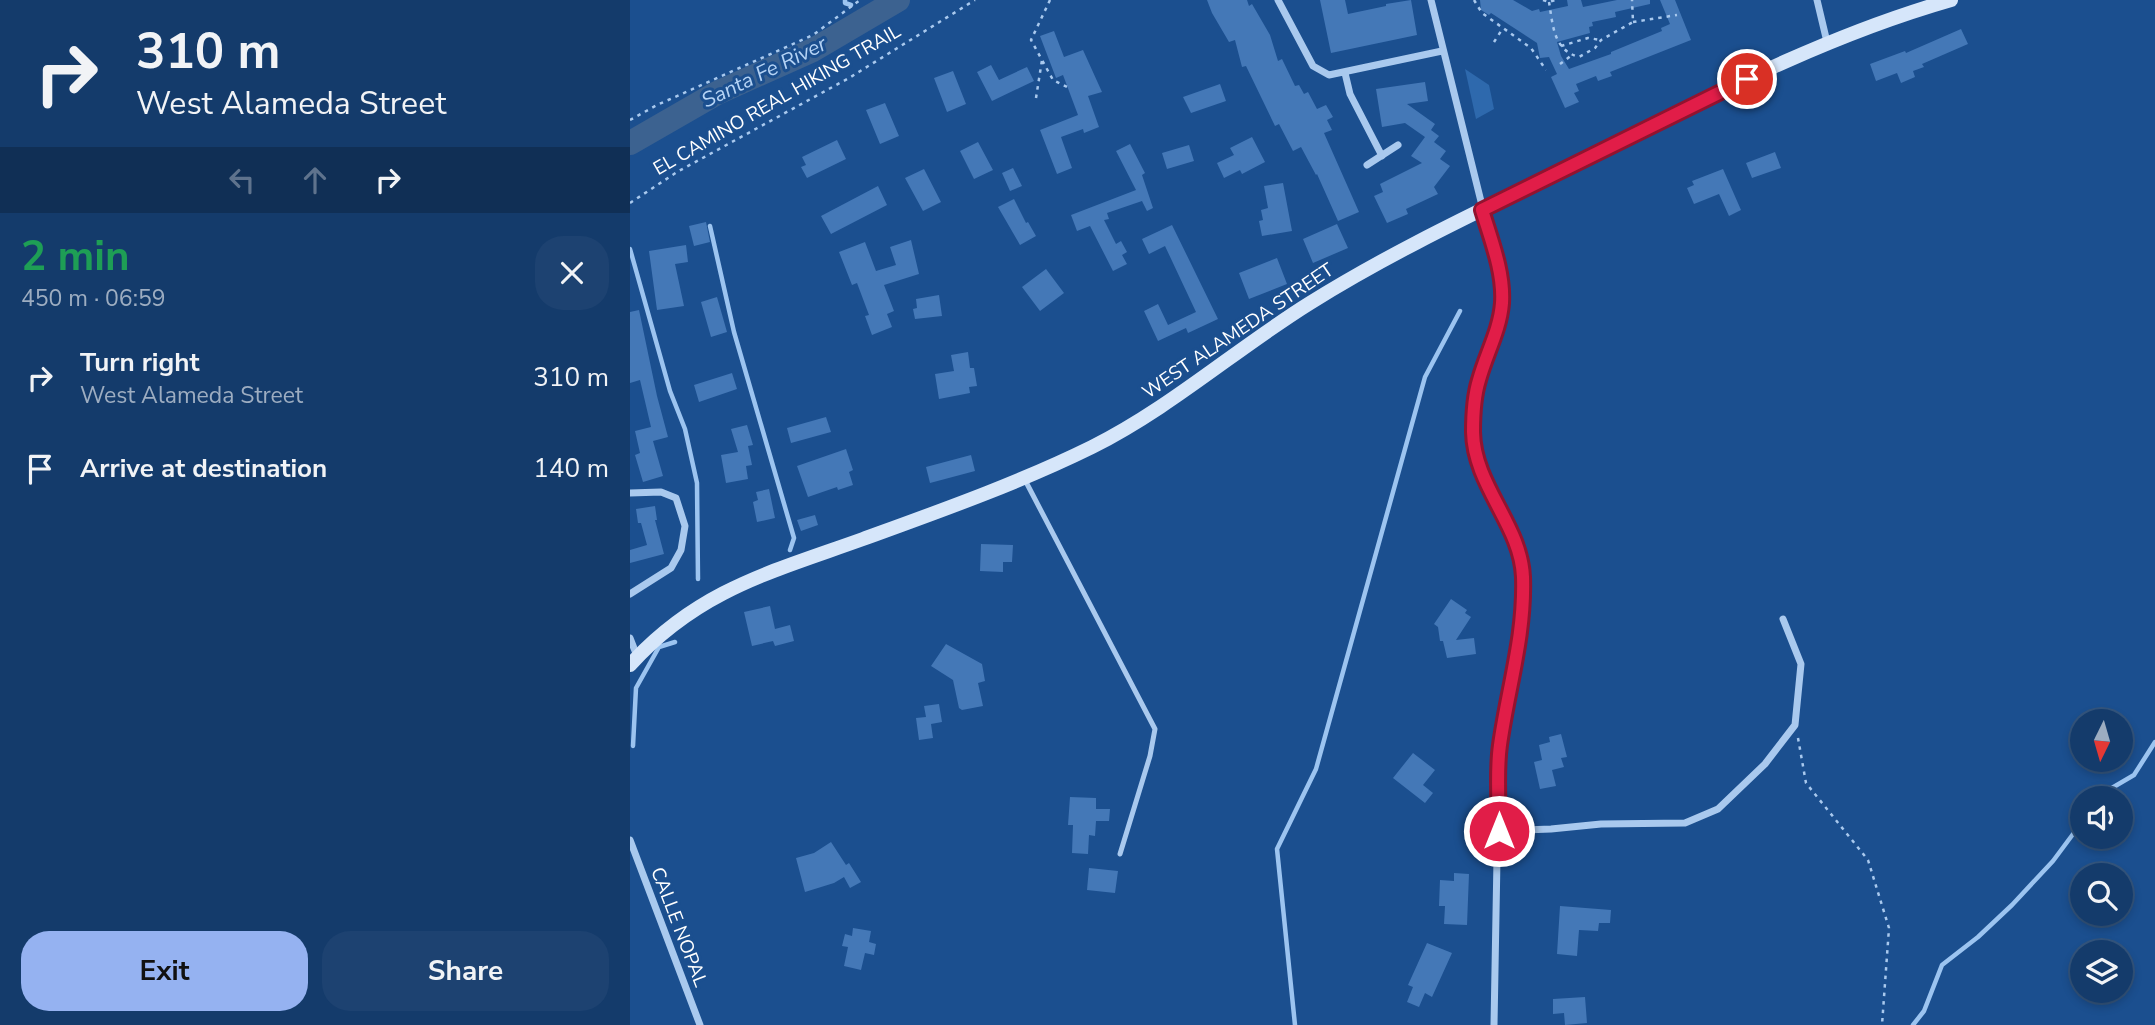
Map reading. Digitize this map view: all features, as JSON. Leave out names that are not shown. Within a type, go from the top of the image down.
[{"type":"street","points":[[1278,0],[1313,66],[1329,75],[1442,51]]},
{"type":"street","points":[[1431,0],[1502,286],[1502,305],[1495,335],[1475,394],[1473,440],[1481,474],[1518,550],[1523,574],[1521,635],[1499,748],[1494,1025]]},
{"type":"street","points":[[1817,0],[1827,42]]},
{"type":"street","name":"WEST ALAMEDA STREET","points":[[634,661],[674,624],[727,590],[1024,477],[1123,430],[1320,297],[1388,258],[1482,210],[1719,92],[1827,42],[1951,0]]},
{"type":"street","points":[[1345,73],[1350,94],[1382,156]]},
{"type":"street","points":[[1367,165],[1398,145]]},
{"type":"street","points":[[630,493],[661,492],[676,498],[685,526],[681,550],[671,568],[630,594]]},
{"type":"street","points":[[1499,831],[1601,824],[1685,823],[1718,809],[1765,764],[1795,724],[1801,664],[1783,619]]},
{"type":"street","points":[[630,638],[634,661]]},
{"type":"street","name":"CALLE NOPAL","points":[[630,840],[700,1025]]},
{"type":"lane","points":[[1024,477],[1155,729],[1150,756],[1120,854]]},
{"type":"path","points":[[630,120],[657,105],[813,35],[860,0]]},
{"type":"path","name":"EL CAMINO REAL HIKING TRAIL","points":[[630,203],[677,172],[849,78],[975,0]]},
{"type":"path","points":[[1050,0],[1031,40],[1053,80],[1067,87]]},
{"type":"path","points":[[1474,0],[1482,13],[1531,48],[1546,71]]},
{"type":"path","points":[[1543,0],[1555,0]]},
{"type":"path","points":[[1632,0],[1633,22]]},
{"type":"path","points":[[1549,2],[1555,39],[1572,55],[1579,57],[1588,54],[1601,40],[1633,22],[1676,15]]},
{"type":"path","points":[[1494,42],[1503,28]]},
{"type":"path","points":[[1561,46],[1588,38],[1601,40]]},
{"type":"path","points":[[1560,64],[1572,55]]},
{"type":"path","points":[[1036,98],[1042,60]]},
{"type":"path","points":[[1795,724],[1806,783],[1868,859],[1889,928],[1882,1025]]},
{"type":"shaded area","points":[[1465,69],[1489,85],[1494,109],[1476,119]]},
{"type":"building","points":[[1207,0],[1247,0],[1249,6],[1252,4],[1270,35],[1278,61],[1282,59],[1295,86],[1299,85],[1304,94],[1308,92],[1317,109],[1326,105],[1333,117],[1327,120],[1332,130],[1324,133],[1359,212],[1338,221],[1317,174],[1301,147],[1293,151],[1279,124],[1275,126],[1246,66],[1242,67],[1235,40],[1229,42]]},
{"type":"building","points":[[1320,0],[1345,0],[1348,14],[1411,0],[1417,35],[1331,53]]},
{"type":"building","points":[[1480,0],[1513,0],[1532,11],[1539,9],[1540,12],[1568,6],[1567,0],[1581,0],[1583,7],[1617,0],[1650,0],[1650,4],[1615,12],[1616,17],[1592,22],[1590,33],[1557,42],[1569,69],[1662,31],[1661,28],[1670,24],[1660,0],[1675,0],[1691,40],[1610,72],[1612,76],[1598,81],[1596,76],[1576,84],[1579,91],[1574,93],[1579,102],[1565,108],[1551,77],[1557,74],[1549,57],[1540,58],[1537,43],[1491,13],[1489,15],[1481,10]]},
{"type":"building","points":[[1961,29],[1968,44],[1922,64],[1924,67],[1913,71],[1915,77],[1901,83],[1897,73],[1876,81],[1870,64],[1905,51],[1906,53]]},
{"type":"building","points":[[1054,31],[1064,57],[1083,50],[1102,92],[1088,96],[1099,127],[1084,133],[1083,129],[1061,137],[1072,168],[1057,174],[1040,130],[1078,115],[1063,75],[1056,78],[1040,36]]},
{"type":"building","points":[[991,65],[999,80],[1027,67],[1034,81],[992,101],[977,72]]},
{"type":"building","points":[[953,71],[966,104],[947,112],[934,78]]},
{"type":"building","points":[[1425,82],[1428,101],[1407,104],[1435,124],[1431,130],[1439,136],[1434,142],[1446,151],[1440,159],[1450,166],[1434,187],[1438,194],[1406,209],[1408,214],[1387,223],[1374,196],[1383,192],[1380,184],[1422,163],[1411,156],[1425,137],[1405,123],[1382,127],[1376,89]]},
{"type":"building","points":[[1220,84],[1226,101],[1191,113],[1183,97]]},
{"type":"building","points":[[885,103],[899,136],[880,144],[866,110]]},
{"type":"building","points":[[1252,137],[1265,162],[1242,174],[1240,170],[1224,178],[1217,163],[1234,155],[1230,148]]},
{"type":"building","points":[[837,140],[846,159],[807,178],[801,167],[806,165],[802,157]]},
{"type":"building","points":[[978,142],[993,170],[974,179],[960,151]]},
{"type":"building","points":[[1130,144],[1145,173],[1142,175],[1153,208],[1147,211],[1142,201],[1107,213],[1109,219],[1104,220],[1116,244],[1121,241],[1127,252],[1122,255],[1127,264],[1113,271],[1090,226],[1077,231],[1071,215],[1136,190],[1116,151]]},
{"type":"building","points":[[1189,145],[1194,161],[1167,169],[1162,153]]},
{"type":"building","points":[[1775,152],[1781,168],[1752,178],[1746,163]]},
{"type":"building","points":[[1013,168],[1022,186],[1010,191],[1002,173]]},
{"type":"building","points":[[924,169],[941,202],[923,211],[905,178]]},
{"type":"building","points":[[1723,169],[1741,210],[1729,216],[1719,194],[1694,204],[1687,188],[1694,185],[1692,181]]},
{"type":"building","points":[[1283,183],[1292,231],[1262,236],[1259,221],[1263,220],[1261,210],[1268,208],[1264,186]]},
{"type":"building","points":[[878,186],[887,205],[831,234],[821,216]]},
{"type":"building","points":[[1014,199],[1036,236],[1020,245],[998,207]]},
{"type":"building","points":[[706,222],[710,242],[694,246],[689,226]]},
{"type":"building","points":[[1337,224],[1348,248],[1313,263],[1303,239]]},
{"type":"building","points":[[1172,225],[1218,319],[1188,333],[1186,328],[1158,341],[1144,311],[1158,304],[1168,325],[1196,312],[1165,246],[1149,254],[1142,239]]},
{"type":"building","points":[[911,240],[919,274],[884,285],[894,311],[887,314],[892,327],[872,335],[865,316],[869,315],[857,283],[852,285],[839,252],[865,242],[876,271],[896,265],[890,247]]},
{"type":"building","points":[[686,245],[688,262],[675,264],[684,306],[657,310],[649,251]]},
{"type":"building","points":[[1277,258],[1287,284],[1249,299],[1239,273]]},
{"type":"building","points":[[1046,269],[1064,293],[1040,311],[1022,287]]},
{"type":"building","points":[[939,295],[942,316],[915,319],[913,309],[917,308],[916,299]]},
{"type":"building","points":[[717,297],[727,332],[711,337],[701,302]]},
{"type":"building","points":[[639,310],[668,437],[653,441],[663,476],[643,482],[635,455],[640,453],[635,431],[651,427],[640,380],[630,383],[630,312]]},
{"type":"building","points":[[968,352],[970,368],[974,368],[977,386],[969,387],[970,393],[939,399],[935,374],[954,371],[951,355]]},
{"type":"building","points":[[732,373],[737,389],[699,402],[694,385]]},
{"type":"building","points":[[826,417],[831,432],[791,443],[787,428]]},
{"type":"building","points":[[747,425],[753,445],[748,446],[752,465],[746,466],[748,479],[726,483],[721,455],[738,452],[731,429]]},
{"type":"building","points":[[846,449],[853,470],[849,472],[853,485],[838,490],[837,487],[808,497],[797,466]]},
{"type":"building","points":[[971,455],[975,471],[930,483],[926,467]]},
{"type":"building","points":[[769,489],[775,518],[757,522],[753,502],[758,500],[756,492]]},
{"type":"building","points":[[655,506],[655,520],[664,554],[630,563],[630,550],[647,545],[641,523],[638,523],[636,509]]},
{"type":"building","points":[[815,515],[818,525],[801,531],[797,520]]},
{"type":"building","points":[[981,544],[1013,545],[1012,562],[1003,562],[1003,572],[980,571]]},
{"type":"building","points":[[1451,599],[1467,610],[1465,613],[1471,617],[1456,640],[1474,638],[1476,654],[1447,658],[1438,627],[1434,624]]},
{"type":"building","points":[[770,606],[775,629],[790,625],[794,641],[775,646],[773,641],[752,646],[744,612]]},
{"type":"building","points":[[946,644],[982,664],[985,681],[978,683],[983,706],[962,710],[959,708],[953,680],[931,666]]},
{"type":"building","points":[[939,704],[942,722],[931,724],[933,738],[919,740],[916,718],[926,717],[924,706]]},
{"type":"building","points":[[1561,734],[1567,757],[1561,758],[1564,767],[1552,770],[1556,786],[1540,789],[1534,762],[1542,760],[1539,745],[1550,742],[1549,737]]},
{"type":"building","points":[[1413,753],[1435,770],[1423,785],[1433,793],[1425,803],[1393,778]]},
{"type":"building","points":[[1070,797],[1096,798],[1096,809],[1110,809],[1109,821],[1096,821],[1095,836],[1089,835],[1088,854],[1072,853],[1073,825],[1068,825]]},
{"type":"building","points":[[831,842],[861,882],[850,888],[844,877],[805,892],[796,858],[814,853]]},
{"type":"building","points":[[1089,868],[1118,871],[1115,893],[1087,890]]},
{"type":"building","points":[[1454,873],[1469,874],[1467,925],[1444,924],[1445,906],[1439,906],[1440,880],[1454,881]]},
{"type":"building","points":[[1560,906],[1611,910],[1610,923],[1599,923],[1598,931],[1579,930],[1577,956],[1557,954]]},
{"type":"building","points":[[853,928],[871,931],[869,942],[876,944],[874,955],[865,953],[861,970],[844,966],[848,947],[842,946],[845,934],[852,936]]},
{"type":"building","points":[[1427,943],[1452,953],[1432,997],[1425,993],[1419,1007],[1407,1002],[1413,987],[1408,985]]},
{"type":"building","points":[[1585,997],[1587,1023],[1565,1025],[1564,1013],[1553,1014],[1553,999]]},
{"type":"waterway","points":[[845,0],[845,3],[851,5]]},
{"type":"waterway","name":"Santa Fe River","points":[[630,143],[717,93],[813,50],[898,0]]},
{"type":"waterway","points":[[710,226],[734,332],[794,538],[790,550]]},
{"type":"waterway","points":[[630,249],[670,391],[685,429],[697,483],[698,579]]},
{"type":"waterway","points":[[1295,1025],[1277,849],[1316,769],[1425,377],[1460,311]]},
{"type":"waterway","points":[[633,746],[636,688],[659,647],[675,642]]},
{"type":"waterway","points":[[2115,786],[2134,775],[2155,742]]},
{"type":"waterway","points":[[1913,1025],[1924,1011],[1942,965],[1978,937],[2012,905],[2053,861],[2070,838]]},
{"type":"route","points":[[1499,831],[1499,748],[1521,635],[1523,574],[1518,550],[1481,474],[1473,440],[1475,394],[1502,305],[1502,286],[1482,210],[1747,79]]}]
